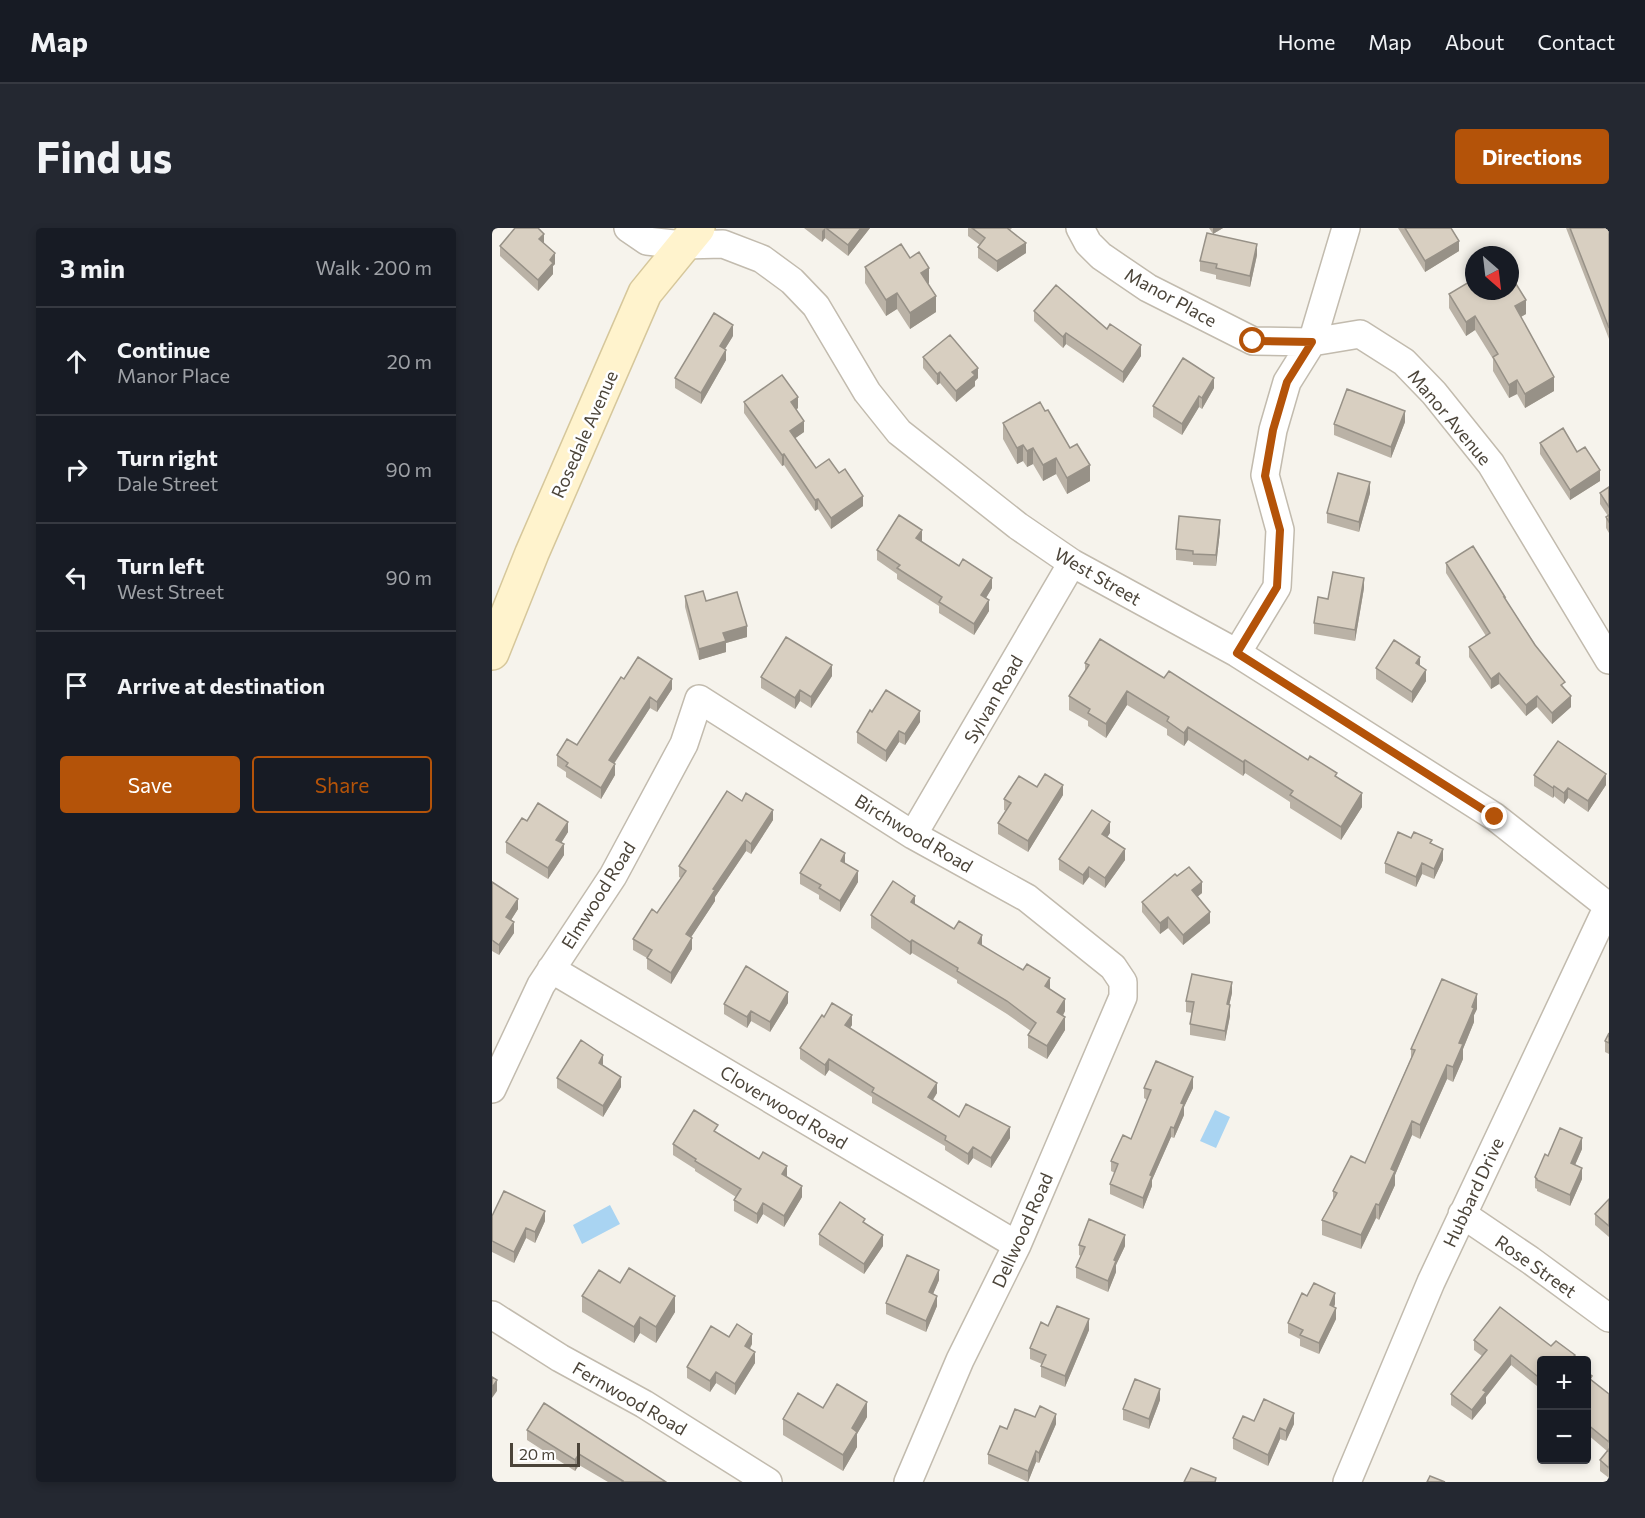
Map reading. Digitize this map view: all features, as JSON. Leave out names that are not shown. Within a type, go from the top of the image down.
[{"type":"street","name":"West Street","points":[[628,228],[647,241],[690,237],[723,244],[762,259],[792,281],[816,306],[867,392],[899,432],[1018,526],[1072,563],[1237,653],[1495,817],[1608,907]]},
{"type":"street","name":"Manor Place","points":[[1080,228],[1088,243],[1101,256],[1148,288],[1253,341],[1312,342]]},
{"type":"street","points":[[1237,653],[1277,587],[1280,530],[1265,476],[1273,430],[1287,382],[1312,342],[1346,228]]},
{"type":"street","name":"Rosedale Avenue","points":[[492,653],[532,553],[645,293],[690,237]]},
{"type":"street","name":"Manor Avenue","points":[[1312,342],[1360,334],[1404,362],[1434,393],[1491,464],[1609,660]]},
{"type":"street","name":"Sylvan Road","points":[[913,835],[1072,563]]},
{"type":"street","name":"Birchwood Road","points":[[699,699],[913,835],[1027,898],[1113,967],[1119,976]]},
{"type":"street","name":"Elmwood Road","points":[[492,1089],[541,985],[613,876],[684,744],[699,699]]},
{"type":"street","name":"Hubbard Drive","points":[[1347,1482],[1431,1282],[1608,907]]},
{"type":"street","name":"Cloverwood Road","points":[[551,969],[1017,1245]]},
{"type":"street","name":"Dellwood Road","points":[[908,1482],[960,1360],[1017,1245],[1124,997],[1119,976]]},
{"type":"street","name":"Rose Street","points":[[1462,1214],[1609,1318]]},
{"type":"street","name":"Fernwood Road","points":[[492,1315],[560,1358],[644,1404],[768,1482]]},
{"type":"water","points":[[1215,1110],[1230,1117],[1216,1148],[1200,1141]]},
{"type":"water","points":[[610,1205],[620,1224],[582,1244],[573,1225]]},
{"type":"building","points":[[515,228],[538,228],[544,234],[539,239],[555,253],[550,260],[553,263],[538,280],[500,246]]},
{"type":"building","points":[[826,228],[861,228],[848,245]]},
{"type":"building","points":[[972,228],[1007,228],[1026,243],[997,261],[978,247],[985,238]]},
{"type":"building","points":[[1405,228],[1451,228],[1459,241],[1425,261]]},
{"type":"building","points":[[1570,228],[1609,228],[1609,328]]},
{"type":"building","points":[[1207,233],[1257,244],[1250,276],[1216,268],[1217,264],[1200,261]]},
{"type":"building","points":[[901,244],[910,258],[919,252],[929,268],[921,273],[936,296],[910,313],[897,293],[886,300],[865,267]]},
{"type":"building","points":[[1465,284],[1465,300],[1519,300],[1519,289],[1526,300],[1515,306],[1554,377],[1525,394],[1517,380],[1509,385],[1493,357],[1498,354],[1475,316],[1466,322],[1449,294]]},
{"type":"building","points":[[1056,285],[1107,329],[1110,324],[1141,345],[1123,372],[1066,333],[1063,337],[1034,311]]},
{"type":"building","points":[[714,313],[733,325],[720,346],[726,350],[701,393],[675,378]]},
{"type":"building","points":[[950,335],[978,368],[972,372],[975,375],[956,391],[923,357]]},
{"type":"building","points":[[1183,358],[1214,378],[1202,398],[1199,396],[1182,424],[1153,406]]},
{"type":"building","points":[[782,375],[798,397],[791,402],[804,421],[790,431],[816,468],[829,459],[839,473],[845,469],[863,496],[831,518],[818,499],[815,500],[784,454],[782,455],[744,402]]},
{"type":"building","points":[[1347,389],[1405,411],[1391,447],[1334,424]]},
{"type":"building","points":[[1040,402],[1045,411],[1048,410],[1070,448],[1077,444],[1090,465],[1067,478],[1056,458],[1043,465],[1033,448],[1027,451],[1023,445],[1017,448],[1003,423]]},
{"type":"building","points":[[1563,428],[1577,452],[1585,447],[1600,470],[1570,490],[1540,443]]},
{"type":"building","points":[[1338,473],[1370,482],[1359,522],[1327,513]]},
{"type":"building","points":[[1609,487],[1609,507],[1600,493]]},
{"type":"building","points":[[899,515],[922,530],[916,538],[959,566],[963,559],[992,578],[981,595],[989,600],[974,624],[939,602],[942,597],[897,568],[900,565],[877,550]]},
{"type":"building","points":[[1179,516],[1220,520],[1216,555],[1193,554],[1193,551],[1176,549]]},
{"type":"building","points":[[1473,546],[1535,645],[1565,682],[1561,685],[1571,696],[1552,713],[1537,696],[1526,705],[1499,673],[1491,679],[1469,647],[1490,633],[1446,563]]},
{"type":"building","points":[[1333,572],[1364,578],[1355,630],[1314,623],[1318,597],[1328,599]]},
{"type":"building","points":[[703,591],[706,601],[737,592],[747,626],[723,633],[726,641],[699,649],[685,596]]},
{"type":"building","points":[[786,637],[832,665],[811,697],[800,690],[795,698],[761,677]]},
{"type":"building","points":[[1100,639],[1164,678],[1169,671],[1308,760],[1310,756],[1337,773],[1335,776],[1362,793],[1341,827],[1290,795],[1293,791],[1245,760],[1243,762],[1188,727],[1184,733],[1167,721],[1169,717],[1127,691],[1106,724],[1088,713],[1090,709],[1069,696],[1089,665],[1085,663]]},
{"type":"building","points":[[1394,640],[1420,657],[1416,663],[1426,670],[1412,692],[1376,668]]},
{"type":"building","points":[[638,657],[672,679],[657,702],[650,697],[609,760],[615,764],[601,788],[566,766],[568,763],[557,755],[567,739],[577,745],[621,677],[624,679]]},
{"type":"building","points":[[886,690],[920,711],[905,734],[899,731],[886,751],[857,732],[870,710],[872,712]]},
{"type":"building","points":[[1558,741],[1606,774],[1588,801],[1568,788],[1564,793],[1554,786],[1553,788],[1534,775]]},
{"type":"building","points":[[1045,774],[1063,785],[1028,841],[998,823],[1011,803],[1004,799],[1019,776],[1037,787]]},
{"type":"building","points":[[727,791],[742,801],[746,793],[773,810],[751,844],[746,840],[713,889],[715,890],[686,934],[692,938],[671,973],[647,958],[652,950],[633,939],[652,909],[657,913],[686,871],[679,866]]},
{"type":"building","points":[[538,803],[568,822],[556,840],[564,844],[548,868],[506,842],[522,818],[527,821]]},
{"type":"building","points":[[1092,810],[1110,822],[1102,834],[1125,849],[1105,878],[1089,867],[1083,875],[1059,859]]},
{"type":"building","points":[[1398,832],[1411,838],[1414,832],[1432,840],[1430,843],[1443,849],[1434,869],[1422,863],[1416,877],[1385,863]]},
{"type":"building","points":[[821,839],[845,853],[841,861],[858,871],[840,901],[819,888],[821,885],[800,873]]},
{"type":"building","points":[[1189,867],[1202,882],[1192,890],[1210,912],[1183,935],[1168,917],[1160,923],[1142,902],[1175,874],[1177,876]]},
{"type":"building","points":[[893,881],[915,896],[911,902],[954,929],[959,921],[982,935],[978,943],[1023,970],[1027,964],[1050,978],[1045,986],[1065,999],[1057,1012],[1065,1017],[1047,1046],[1028,1035],[1036,1023],[1007,1001],[912,940],[910,942],[871,915]]},
{"type":"building","points":[[492,882],[518,899],[506,917],[514,922],[499,945],[492,940]]},
{"type":"building","points":[[746,966],[788,992],[770,1022],[751,1011],[747,1017],[724,1004]]},
{"type":"building","points":[[1192,974],[1232,982],[1227,1004],[1230,1005],[1225,1031],[1190,1024],[1194,1002],[1186,1001]]},
{"type":"building","points":[[1442,979],[1477,994],[1472,1007],[1474,1008],[1459,1043],[1463,1044],[1453,1067],[1447,1065],[1420,1125],[1412,1121],[1391,1169],[1395,1171],[1379,1205],[1376,1204],[1361,1235],[1322,1220],[1337,1193],[1333,1191],[1351,1156],[1365,1163],[1415,1050],[1411,1049]]},
{"type":"building","points":[[832,1003],[852,1015],[845,1025],[937,1083],[928,1097],[959,1117],[966,1104],[1010,1127],[991,1158],[973,1147],[968,1154],[945,1140],[946,1136],[872,1092],[874,1088],[829,1059],[825,1065],[800,1048]]},
{"type":"building","points":[[581,1040],[603,1055],[599,1063],[621,1077],[603,1106],[557,1078]]},
{"type":"building","points":[[1156,1061],[1193,1077],[1181,1103],[1184,1104],[1174,1128],[1171,1127],[1150,1175],[1152,1176],[1143,1198],[1110,1184],[1118,1164],[1111,1161],[1123,1135],[1131,1139],[1151,1090],[1144,1088]]},
{"type":"building","points":[[694,1110],[718,1125],[714,1131],[759,1159],[763,1152],[787,1166],[782,1174],[802,1186],[784,1216],[763,1203],[757,1214],[734,1200],[741,1189],[695,1161],[696,1159],[673,1144]]},
{"type":"building","points":[[1560,1128],[1582,1138],[1571,1163],[1582,1168],[1570,1195],[1535,1177],[1545,1154],[1548,1156]]},
{"type":"building","points":[[504,1191],[545,1211],[535,1232],[526,1228],[514,1252],[492,1241],[492,1216]]},
{"type":"building","points":[[1609,1199],[1609,1226],[1595,1214]]},
{"type":"building","points":[[840,1202],[865,1219],[863,1222],[883,1235],[864,1264],[819,1234]]},
{"type":"building","points":[[1089,1219],[1125,1235],[1108,1281],[1076,1267],[1085,1247],[1079,1245]]},
{"type":"building","points":[[907,1255],[939,1270],[929,1292],[937,1296],[926,1321],[886,1303]]},
{"type":"building","points":[[629,1268],[675,1296],[656,1327],[640,1317],[634,1327],[582,1296],[599,1270],[620,1283]]},
{"type":"building","points":[[1314,1283],[1335,1293],[1330,1305],[1336,1308],[1319,1343],[1300,1335],[1303,1330],[1288,1323],[1302,1293],[1307,1296]]},
{"type":"building","points":[[1057,1306],[1089,1319],[1065,1376],[1041,1366],[1046,1355],[1030,1348],[1041,1322],[1048,1326]]},
{"type":"building","points":[[1500,1307],[1551,1346],[1556,1341],[1575,1355],[1537,1356],[1537,1376],[1511,1355],[1483,1390],[1486,1392],[1472,1410],[1451,1394],[1487,1350],[1474,1340]]},
{"type":"building","points":[[737,1324],[752,1334],[745,1346],[755,1352],[735,1384],[716,1372],[710,1381],[687,1367],[711,1326],[729,1337]]},
{"type":"building","points":[[492,1377],[497,1380],[492,1388]]},
{"type":"building","points":[[1135,1379],[1160,1389],[1149,1419],[1123,1409]]},
{"type":"building","points":[[1591,1380],[1609,1394],[1609,1442],[1591,1427]]},
{"type":"building","points":[[837,1384],[867,1402],[852,1428],[857,1432],[843,1455],[783,1419],[798,1393],[823,1408]]},
{"type":"building","points":[[1264,1399],[1294,1413],[1286,1431],[1280,1428],[1268,1455],[1233,1438],[1243,1416],[1254,1421]]},
{"type":"building","points":[[544,1403],[666,1482],[622,1482],[579,1454],[575,1460],[527,1430]]},
{"type":"building","points":[[1040,1406],[1056,1414],[1039,1453],[1036,1451],[1028,1471],[988,1454],[1000,1426],[1007,1429],[1015,1409],[1035,1417]]},
{"type":"building","points":[[1609,1449],[1609,1468],[1600,1460]]},
{"type":"building","points":[[1191,1468],[1216,1478],[1215,1482],[1184,1482]]},
{"type":"building","points":[[1430,1476],[1445,1482],[1427,1482]]},
{"type":"route","points":[[1253,341],[1312,342],[1287,382],[1273,430],[1265,476],[1280,530],[1277,587],[1237,653],[1495,817]]}]
